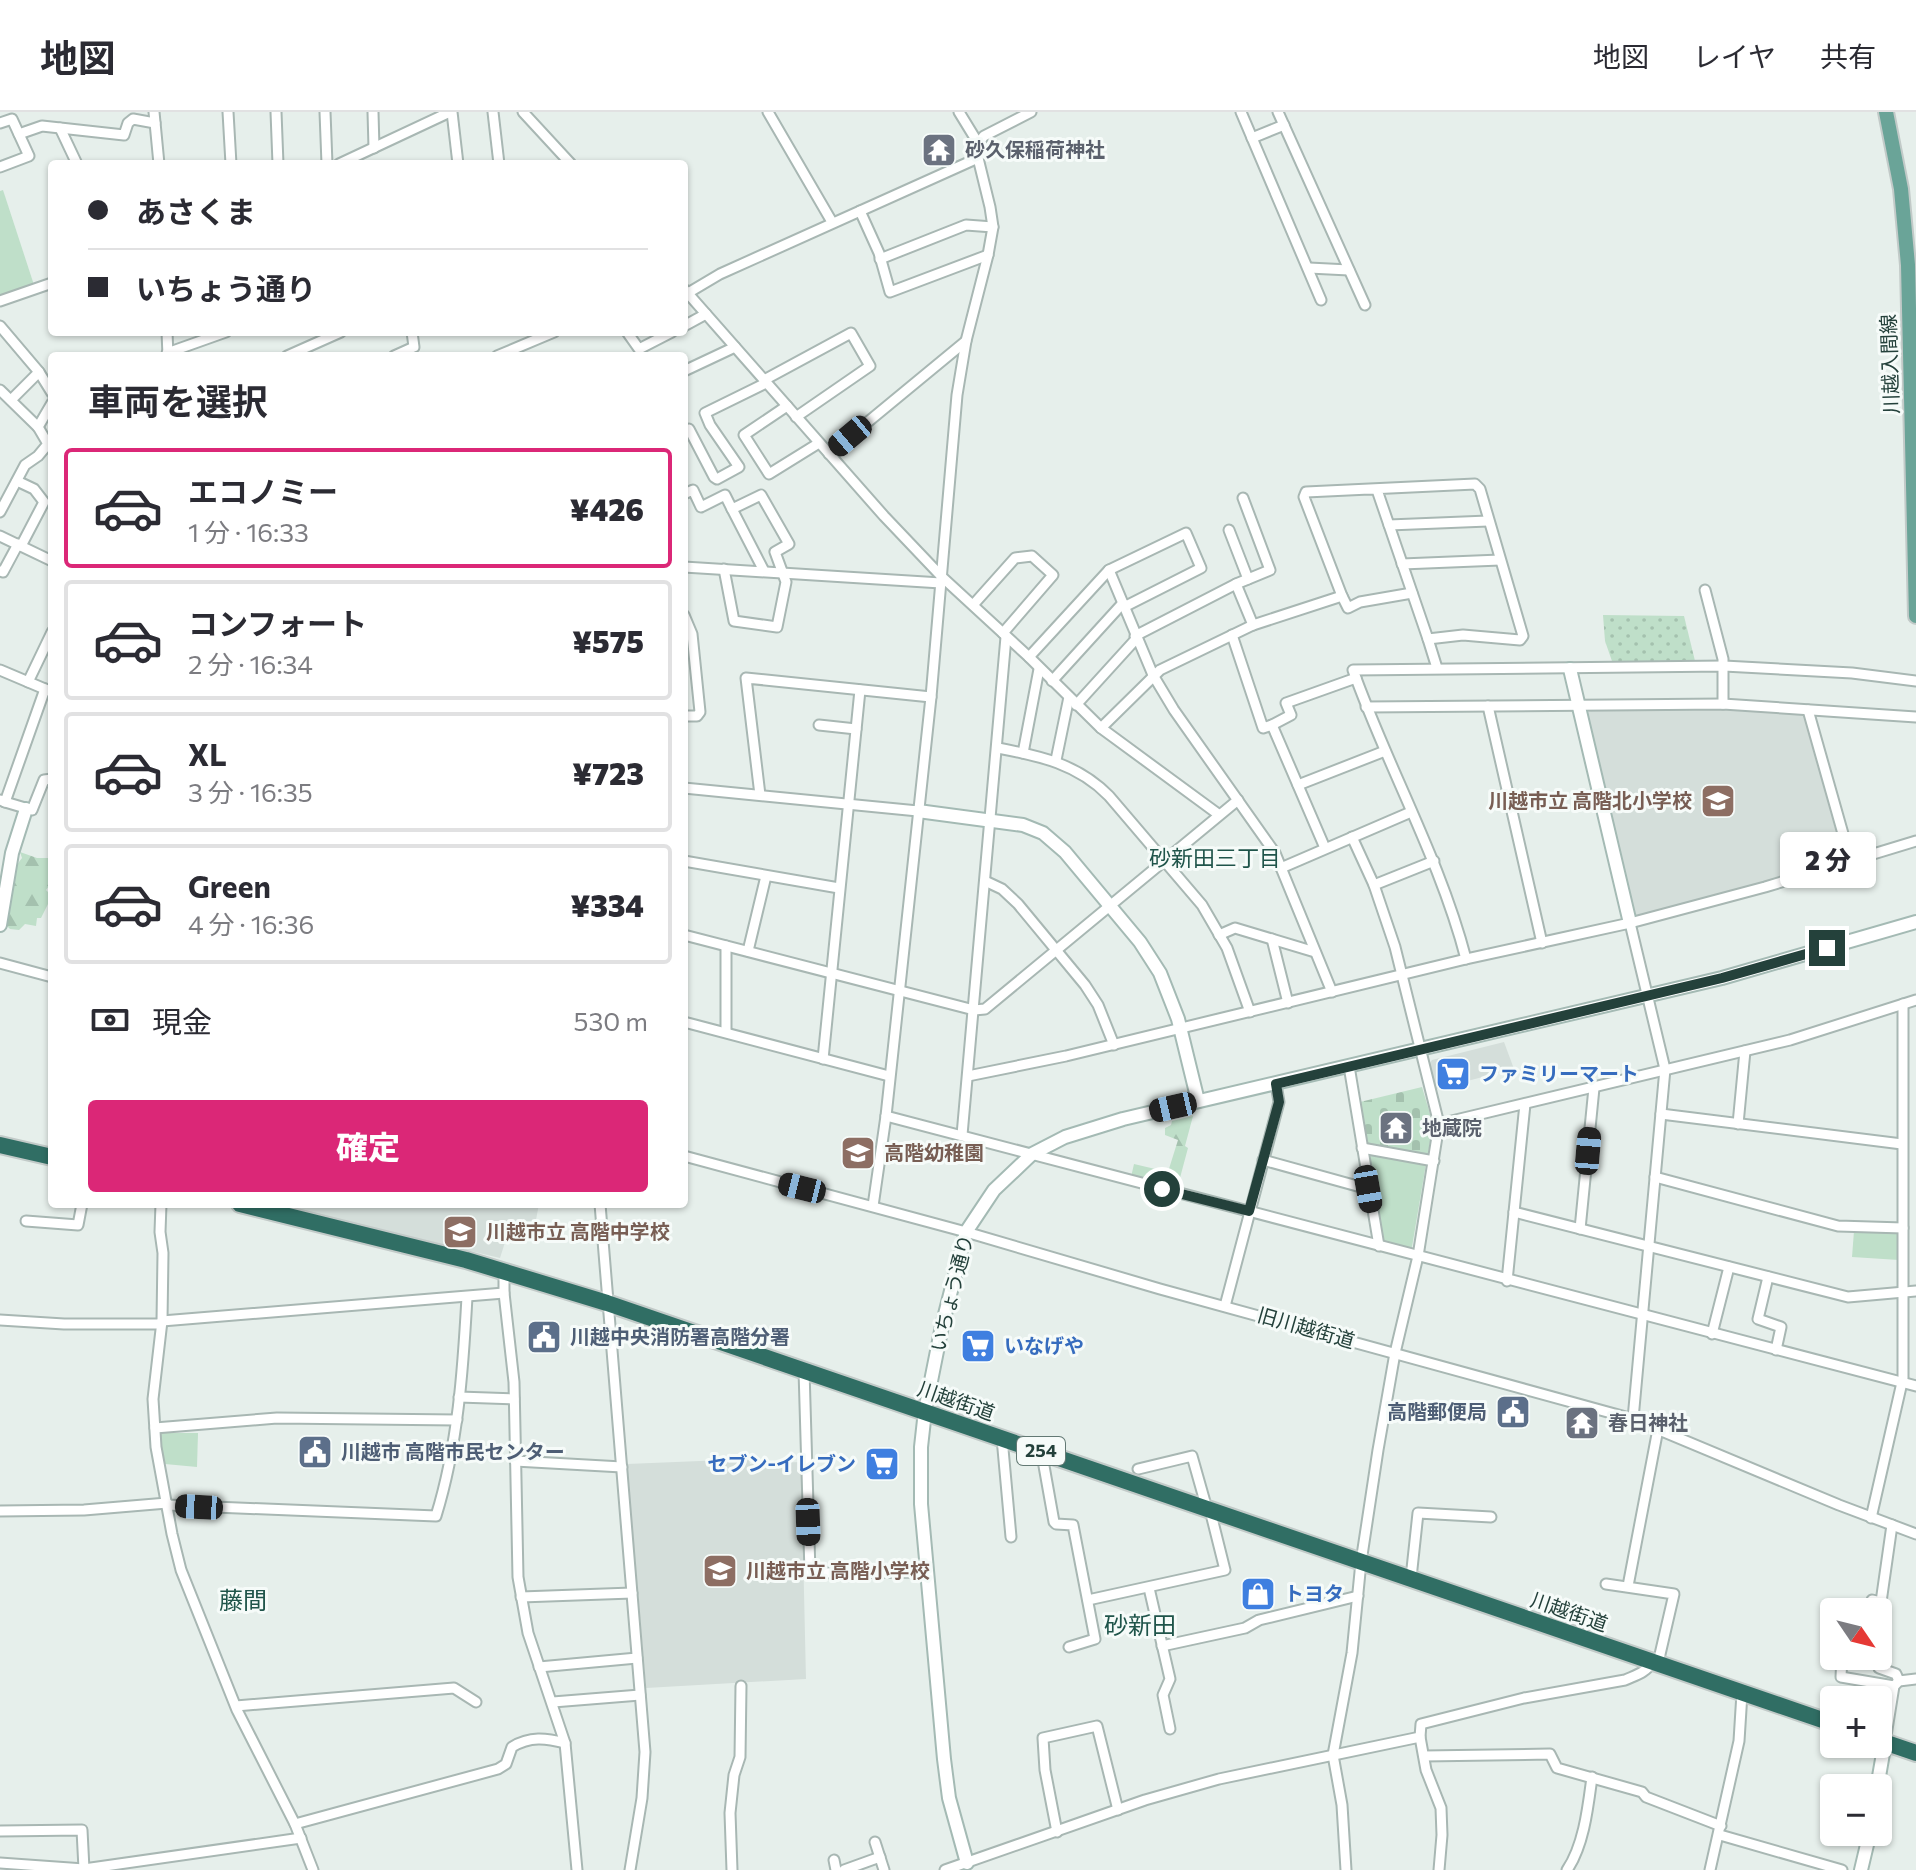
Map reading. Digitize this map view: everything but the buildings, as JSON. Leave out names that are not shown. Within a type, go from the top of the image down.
[{"type":"highway","points":[[0,1145],[48,1156]]},
{"type":"highway","name":"川越街道","points":[[256,1208],[504,1271],[607,1303],[1820,1719]]},
{"type":"highway","points":[[1892,1745],[1916,1753]]},
{"type":"main road","name":"川越入間線","points":[[1886,112],[1908,189],[1911,235],[1916,616]]},
{"type":"street","points":[[228,112],[231,160]]},
{"type":"street","points":[[276,112],[278,160]]},
{"type":"street","points":[[325,112],[327,160]]},
{"type":"street","points":[[373,112],[374,148]]},
{"type":"street","points":[[348,160],[451,112],[457,160]]},
{"type":"street","points":[[493,112],[499,160]]},
{"type":"street","points":[[523,112],[567,160]]},
{"type":"street","points":[[768,112],[832,222]]},
{"type":"street","points":[[873,1206],[886,1116],[931,697],[957,395],[966,341],[993,227],[978,158],[978,143],[959,112]]},
{"type":"street","points":[[978,143],[984,136],[1031,112]]},
{"type":"street","points":[[1241,112],[1321,300]]},
{"type":"street","points":[[1278,112],[1365,305]]},
{"type":"street","points":[[19,134],[42,126],[124,135],[133,119],[154,117],[159,160]]},
{"type":"street","points":[[0,123],[12,119],[29,156],[0,167]]},
{"type":"street","points":[[1252,138],[1284,125]]},
{"type":"street","points":[[60,128],[75,160]]},
{"type":"street","points":[[688,290],[978,158]]},
{"type":"street","points":[[860,211],[892,293],[988,255]]},
{"type":"street","points":[[880,259],[966,225],[993,227]]},
{"type":"street","points":[[1309,268],[1349,270]]},
{"type":"street","points":[[0,301],[48,284]]},
{"type":"street","points":[[688,293],[942,580],[1029,657],[1101,728],[1218,814]]},
{"type":"street","points":[[688,324],[706,314]]},
{"type":"street","points":[[0,326],[48,387]]},
{"type":"street","points":[[688,429],[717,479],[739,467],[705,413],[851,333],[870,366],[796,417]]},
{"type":"street","points":[[176,352],[216,336]]},
{"type":"street","points":[[296,352],[332,336]]},
{"type":"street","points":[[403,352],[414,347],[413,336]]},
{"type":"street","points":[[506,352],[544,336]]},
{"type":"street","points":[[630,336],[639,349],[664,336]]},
{"type":"street","points":[[829,454],[966,341]]},
{"type":"street","points":[[688,369],[735,347]]},
{"type":"street","points":[[11,400],[39,372]]},
{"type":"street","points":[[0,390],[38,427],[48,444],[25,465],[0,512]]},
{"type":"street","points":[[787,406],[744,435],[769,474],[819,443]]},
{"type":"street","points":[[38,427],[48,410]]},
{"type":"street","points":[[0,571],[3,572],[44,502],[34,489],[17,481]]},
{"type":"street","points":[[1412,593],[1369,603],[1360,602],[1348,608],[1304,497],[1306,492],[1475,484],[1480,489],[1523,636],[1520,640],[1463,635],[1428,639]]},
{"type":"street","points":[[688,492],[693,490],[701,507],[725,495],[764,571]]},
{"type":"street","points":[[1377,490],[1437,668]]},
{"type":"street","points":[[724,569],[734,621],[777,627],[786,582],[775,552],[789,544],[762,495],[732,509]]},
{"type":"street","points":[[1056,760],[1072,701],[1136,637],[1236,584],[1270,570],[1243,498]]},
{"type":"street","points":[[1389,525],[1488,521]]},
{"type":"street","points":[[1229,530],[1248,579]]},
{"type":"street","points":[[1029,657],[1109,570],[1186,533],[1201,568],[1124,605],[1052,681]]},
{"type":"street","points":[[0,536],[48,559]]},
{"type":"street","points":[[962,1135],[998,748],[1005,635],[1053,575],[1032,556],[1015,558],[973,605]]},
{"type":"street","points":[[1402,564],[1500,560]]},
{"type":"street","points":[[688,567],[942,580]]},
{"type":"street","points":[[1109,570],[1153,675],[1174,710],[1275,853],[1332,992]]},
{"type":"street","points":[[1236,584],[1253,625]]},
{"type":"street","points":[[1705,590],[1724,666],[1723,704]]},
{"type":"street","points":[[1101,728],[1153,675],[1194,652],[1253,625],[1342,596]]},
{"type":"street","points":[[688,624],[692,634],[700,712],[697,716],[688,716]]},
{"type":"street","points":[[1232,635],[1263,728],[1291,715],[1286,703],[1356,678]]},
{"type":"street","points":[[28,682],[48,640]]},
{"type":"street","points":[[1466,959],[1455,916],[1434,861],[1366,707],[1353,670],[1724,666],[1852,673],[1916,681]]},
{"type":"street","points":[[1023,753],[1039,669]]},
{"type":"street","points":[[1570,669],[1665,1069],[1633,1419]]},
{"type":"street","points":[[0,670],[48,690],[2,801],[32,810],[44,780],[48,780]]},
{"type":"street","points":[[760,795],[746,678],[931,697]]},
{"type":"street","points":[[823,1059],[860,690]]},
{"type":"street","points":[[1366,707],[1723,704],[1916,717]]},
{"type":"street","points":[[1488,706],[1542,943]]},
{"type":"street","points":[[1808,710],[1851,862]]},
{"type":"street","points":[[819,725],[856,729]]},
{"type":"street","points":[[1272,725],[1325,848]]},
{"type":"street","points":[[998,748],[1056,760],[1104,790],[1202,905],[1233,962],[1250,1012]]},
{"type":"street","points":[[1298,785],[1385,751]]},
{"type":"street","points":[[688,788],[989,819],[1023,825],[1056,842],[1140,942],[1160,973],[1181,1027],[1198,1101]]},
{"type":"street","points":[[688,936],[974,1010],[985,1009],[1238,800]]},
{"type":"street","points":[[0,925],[12,853],[26,809]]},
{"type":"street","points":[[1281,868],[1411,812]]},
{"type":"street","points":[[1346,1870],[1342,1805],[1333,1755],[1352,1653],[1361,1562],[1395,1353],[1418,1256],[1439,1124],[1402,976],[1374,885],[1352,837]]},
{"type":"street","points":[[968,1076],[1114,1045],[1466,959],[1630,923],[1916,841]]},
{"type":"street","points":[[1374,885],[1434,861]]},
{"type":"street","points":[[688,862],[839,888]]},
{"type":"street","points":[[748,951],[766,876]]},
{"type":"street","points":[[985,881],[1011,897],[1094,996],[1114,1045]]},
{"type":"street","name":"いちょう通り","points":[[967,1863],[949,1798],[944,1759],[921,1504],[921,1447],[942,1326],[966,1232],[994,1190],[1032,1154],[1085,1130],[1722,978],[1916,922]]},
{"type":"street","points":[[1219,935],[1235,928],[1315,952]]},
{"type":"street","points":[[1272,939],[1288,1003]]},
{"type":"street","points":[[726,946],[726,1032]]},
{"type":"street","points":[[0,963],[48,976]]},
{"type":"street","points":[[1439,1124],[1790,1040],[1916,1000]]},
{"type":"street","points":[[1871,1518],[1903,1385],[1903,1004]]},
{"type":"street","points":[[688,1023],[889,1076]]},
{"type":"street","points":[[1738,1124],[1745,1051]]},
{"type":"street","points":[[1349,1066],[1379,1246]]},
{"type":"street","points":[[1225,1306],[1279,1102],[1276,1084]]},
{"type":"street","points":[[1580,1229],[1594,1088]]},
{"type":"street","points":[[1507,1281],[1525,1104]]},
{"type":"street","points":[[1661,1114],[1902,1144]]},
{"type":"street","points":[[886,1116],[1916,1386]]},
{"type":"street","points":[[1362,1148],[1434,1161]]},
{"type":"street","name":"旧川越街道","points":[[688,1157],[1633,1419],[1916,1534]]},
{"type":"street","points":[[1263,1160],[1368,1189]]},
{"type":"street","points":[[1655,1177],[1838,1226],[1903,1228]]},
{"type":"street","points":[[26,1221],[78,1225],[81,1208]]},
{"type":"street","points":[[161,1208],[162,1322],[154,1373],[155,1428],[181,1570],[236,1706],[295,1824],[313,1870]]},
{"type":"street","points":[[600,1208],[644,1777],[630,1870]]},
{"type":"street","points":[[1514,1212],[1848,1297],[1916,1291]]},
{"type":"street","points":[[1712,1334],[1729,1267]]},
{"type":"street","points":[[504,1271],[514,1399],[518,1577],[528,1633],[565,1743],[577,1870]]},
{"type":"street","points":[[1768,1277],[1758,1319],[1781,1327],[1776,1350]]},
{"type":"street","points":[[0,1320],[64,1324],[162,1322],[504,1293]]},
{"type":"street","points":[[0,1511],[84,1510],[167,1504],[436,1516],[443,1498],[457,1420],[467,1297]]},
{"type":"street","points":[[804,1370],[810,1573],[928,1572]]},
{"type":"street","points":[[459,1397],[514,1399]]},
{"type":"street","points":[[155,1428],[277,1418],[457,1420]]},
{"type":"street","points":[[1628,1586],[1658,1429]]},
{"type":"street","points":[[1002,1438],[1011,1537]]},
{"type":"street","points":[[1047,1453],[1044,1466],[1054,1522],[1073,1525],[1095,1639],[1069,1647]]},
{"type":"street","points":[[1088,1600],[1226,1568],[1192,1456],[1138,1469]]},
{"type":"street","points":[[515,1461],[622,1467]]},
{"type":"street","points":[[1411,1578],[1418,1513],[1491,1517]]},
{"type":"street","points":[[1882,1598],[1892,1525]]},
{"type":"street","points":[[1439,1870],[1441,1808],[1426,1770],[1421,1724],[1524,1698],[1625,1680],[1649,1668],[1655,1662],[1674,1594],[1606,1584]]},
{"type":"street","points":[[1149,1588],[1170,1679],[1163,1695],[1170,1729]]},
{"type":"street","points":[[521,1597],[632,1593]]},
{"type":"street","points":[[1162,1646],[1245,1628],[1259,1620],[1358,1596]]},
{"type":"street","points":[[539,1667],[637,1658]]},
{"type":"street","points":[[1841,1670],[1841,1677],[1897,1683],[1916,1679]]},
{"type":"street","points":[[1885,1670],[1896,1674],[1892,1702]]},
{"type":"street","points":[[732,1870],[730,1813],[733,1778],[740,1757],[741,1686]]},
{"type":"street","points":[[236,1706],[454,1688],[476,1702]]},
{"type":"street","points":[[1710,1870],[1739,1741],[1742,1693]]},
{"type":"street","points":[[553,1702],[640,1695]]},
{"type":"street","points":[[1057,1832],[1045,1770],[1043,1738],[1097,1726],[1118,1810]]},
{"type":"street","points":[[295,1824],[498,1769],[506,1764],[512,1747],[520,1742],[542,1737],[565,1743]]},
{"type":"street","points":[[945,1870],[1118,1810],[1219,1779],[1420,1737]]},
{"type":"street","points":[[1424,1756],[1550,1754],[1557,1768],[1642,1792],[1646,1797],[1721,1830],[1842,1870]]},
{"type":"street","points":[[1567,1870],[1587,1810],[1592,1777]]},
{"type":"street","points":[[0,1831],[82,1830],[84,1869]]},
{"type":"street","points":[[0,1863],[84,1869],[301,1838]]},
{"type":"street","points":[[875,1842],[884,1870]]},
{"type":"street","points":[[1861,1870],[1867,1846]]},
{"type":"street","points":[[844,1870],[880,1857]]},
{"type":"shaded area","name":"川越市立 高階北小学校","points":[[1599,709],[1717,709],[1804,714],[1845,857],[1743,888],[1633,916],[1587,712]]},
{"type":"shaded area","points":[[1504,1042],[1514,1069],[1436,1089],[1432,1060]]},
{"type":"shaded area","name":"川越市立 高階中学校","points":[[289,1208],[538,1208],[532,1241],[507,1236],[500,1258]]},
{"type":"shaded area","name":"川越市立 高階小学校","points":[[749,1459],[750,1464],[801,1462],[806,1679],[646,1688],[627,1464]]},
{"type":"green space","points":[[3,190],[34,285],[0,297],[0,191]]},
{"type":"green space","points":[[1603,615],[1684,616],[1696,665],[1613,664],[1605,641]]},
{"type":"green space","points":[[20,852],[48,858],[48,904],[41,918],[37,918],[36,926],[25,924],[19,930],[6,925],[12,880],[22,858]]},
{"type":"green space","points":[[1422,1087],[1433,1124],[1426,1156],[1365,1144],[1360,1102]]},
{"type":"green space","points":[[1193,1116],[1177,1189],[1131,1177],[1134,1164],[1168,1172],[1178,1140],[1165,1135],[1165,1128],[1172,1121]]},
{"type":"green space","points":[[1367,1156],[1426,1164],[1409,1250],[1382,1243]]},
{"type":"green space","points":[[1895,1230],[1898,1233],[1899,1260],[1852,1257],[1854,1231]]},
{"type":"green space","points":[[159,1433],[198,1433],[197,1467],[165,1464]]},
{"type":"place","name":"砂久保稲荷神社","points":[[939,150]]},
{"type":"place","name":"川越市立 高階北小学校","points":[[1718,801]]},
{"type":"place","name":"ファミリーマート","points":[[1453,1074]]},
{"type":"place","name":"地蔵院","points":[[1396,1128]]},
{"type":"place","name":"高階幼稚園","points":[[858,1153]]},
{"type":"place","name":"川越市立 高階中学校","points":[[460,1232]]},
{"type":"place","name":"川越中央消防署高階分署","points":[[544,1337]]},
{"type":"place","name":"いなげや","points":[[978,1346]]},
{"type":"place","name":"高階郵便局","points":[[1513,1412]]},
{"type":"place","name":"春日神社","points":[[1582,1423]]},
{"type":"place","name":"川越市 高階市民センター","points":[[315,1452]]},
{"type":"place","name":"セブン-イレブン","points":[[882,1464]]},
{"type":"place","name":"川越市立 高階小学校","points":[[720,1571]]},
{"type":"place","name":"トヨタ","points":[[1258,1594]]},
{"type":"district","name":"砂新田三丁目","points":[[1215,858]]},
{"type":"district","name":"藤間","points":[[243,1601]]},
{"type":"district","name":"砂新田","points":[[1140,1626]]},
{"type":"route","points":[[1162,1189],[1249,1211],[1279,1102],[1276,1084],[1722,978],[1827,948]]}]
